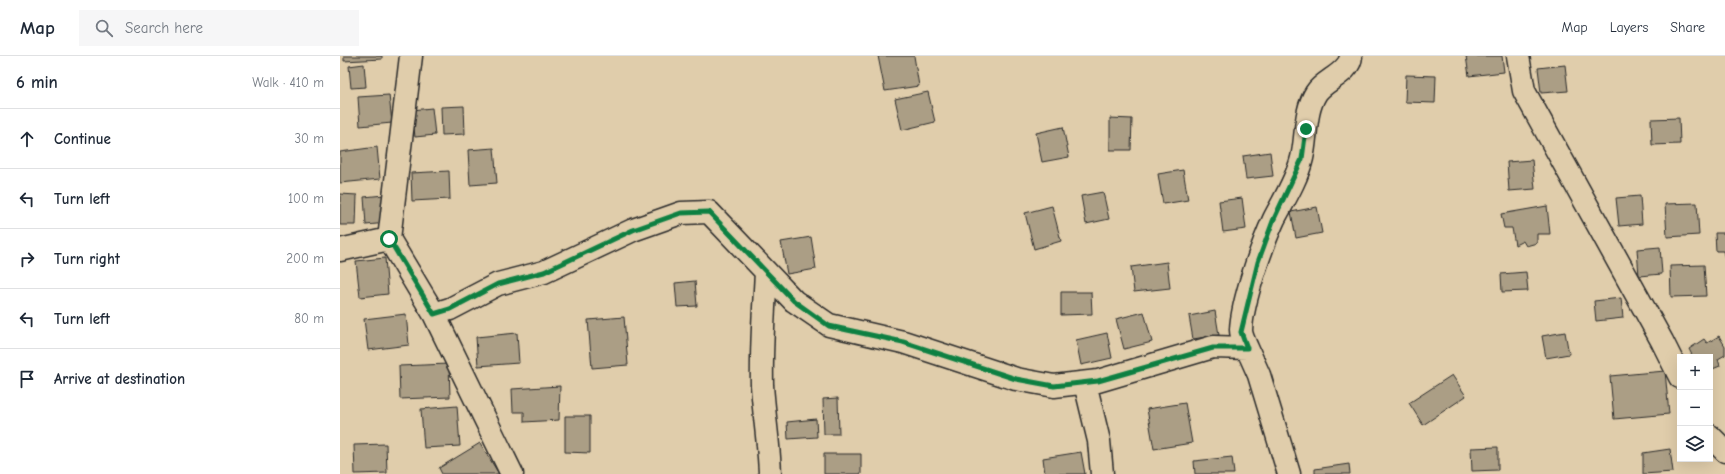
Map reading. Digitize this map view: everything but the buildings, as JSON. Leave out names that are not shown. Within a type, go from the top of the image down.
[{"type":"street","points":[[411,56],[389,239],[434,314],[512,474]]},
{"type":"street","points":[[1289,474],[1258,375],[1241,332],[1258,262],[1273,221],[1302,159],[1309,108],[1316,92],[1343,70],[1351,59],[1351,56]]},
{"type":"street","points":[[1518,56],[1524,91],[1662,341],[1677,371]]},
{"type":"street","points":[[434,314],[450,309],[498,284],[544,272],[633,230],[681,213],[709,212],[794,301],[829,326],[903,342],[1016,379],[1054,386],[1098,381],[1213,348],[1247,348]]},
{"type":"street","points":[[340,250],[389,239]]},
{"type":"street","points":[[766,272],[762,337],[762,386],[769,442],[770,474]]},
{"type":"street","points":[[1085,382],[1099,441],[1102,474]]},
{"type":"street","points":[[1713,439],[1725,451]]},
{"type":"route","points":[[389,239],[434,314],[450,309],[498,284],[544,272],[633,230],[681,213],[709,212],[794,301],[829,326],[903,342],[960,362],[1016,379],[1054,386],[1098,381],[1213,348],[1247,348],[1241,332],[1258,262],[1273,221],[1287,194],[1302,159],[1306,129]]}]
